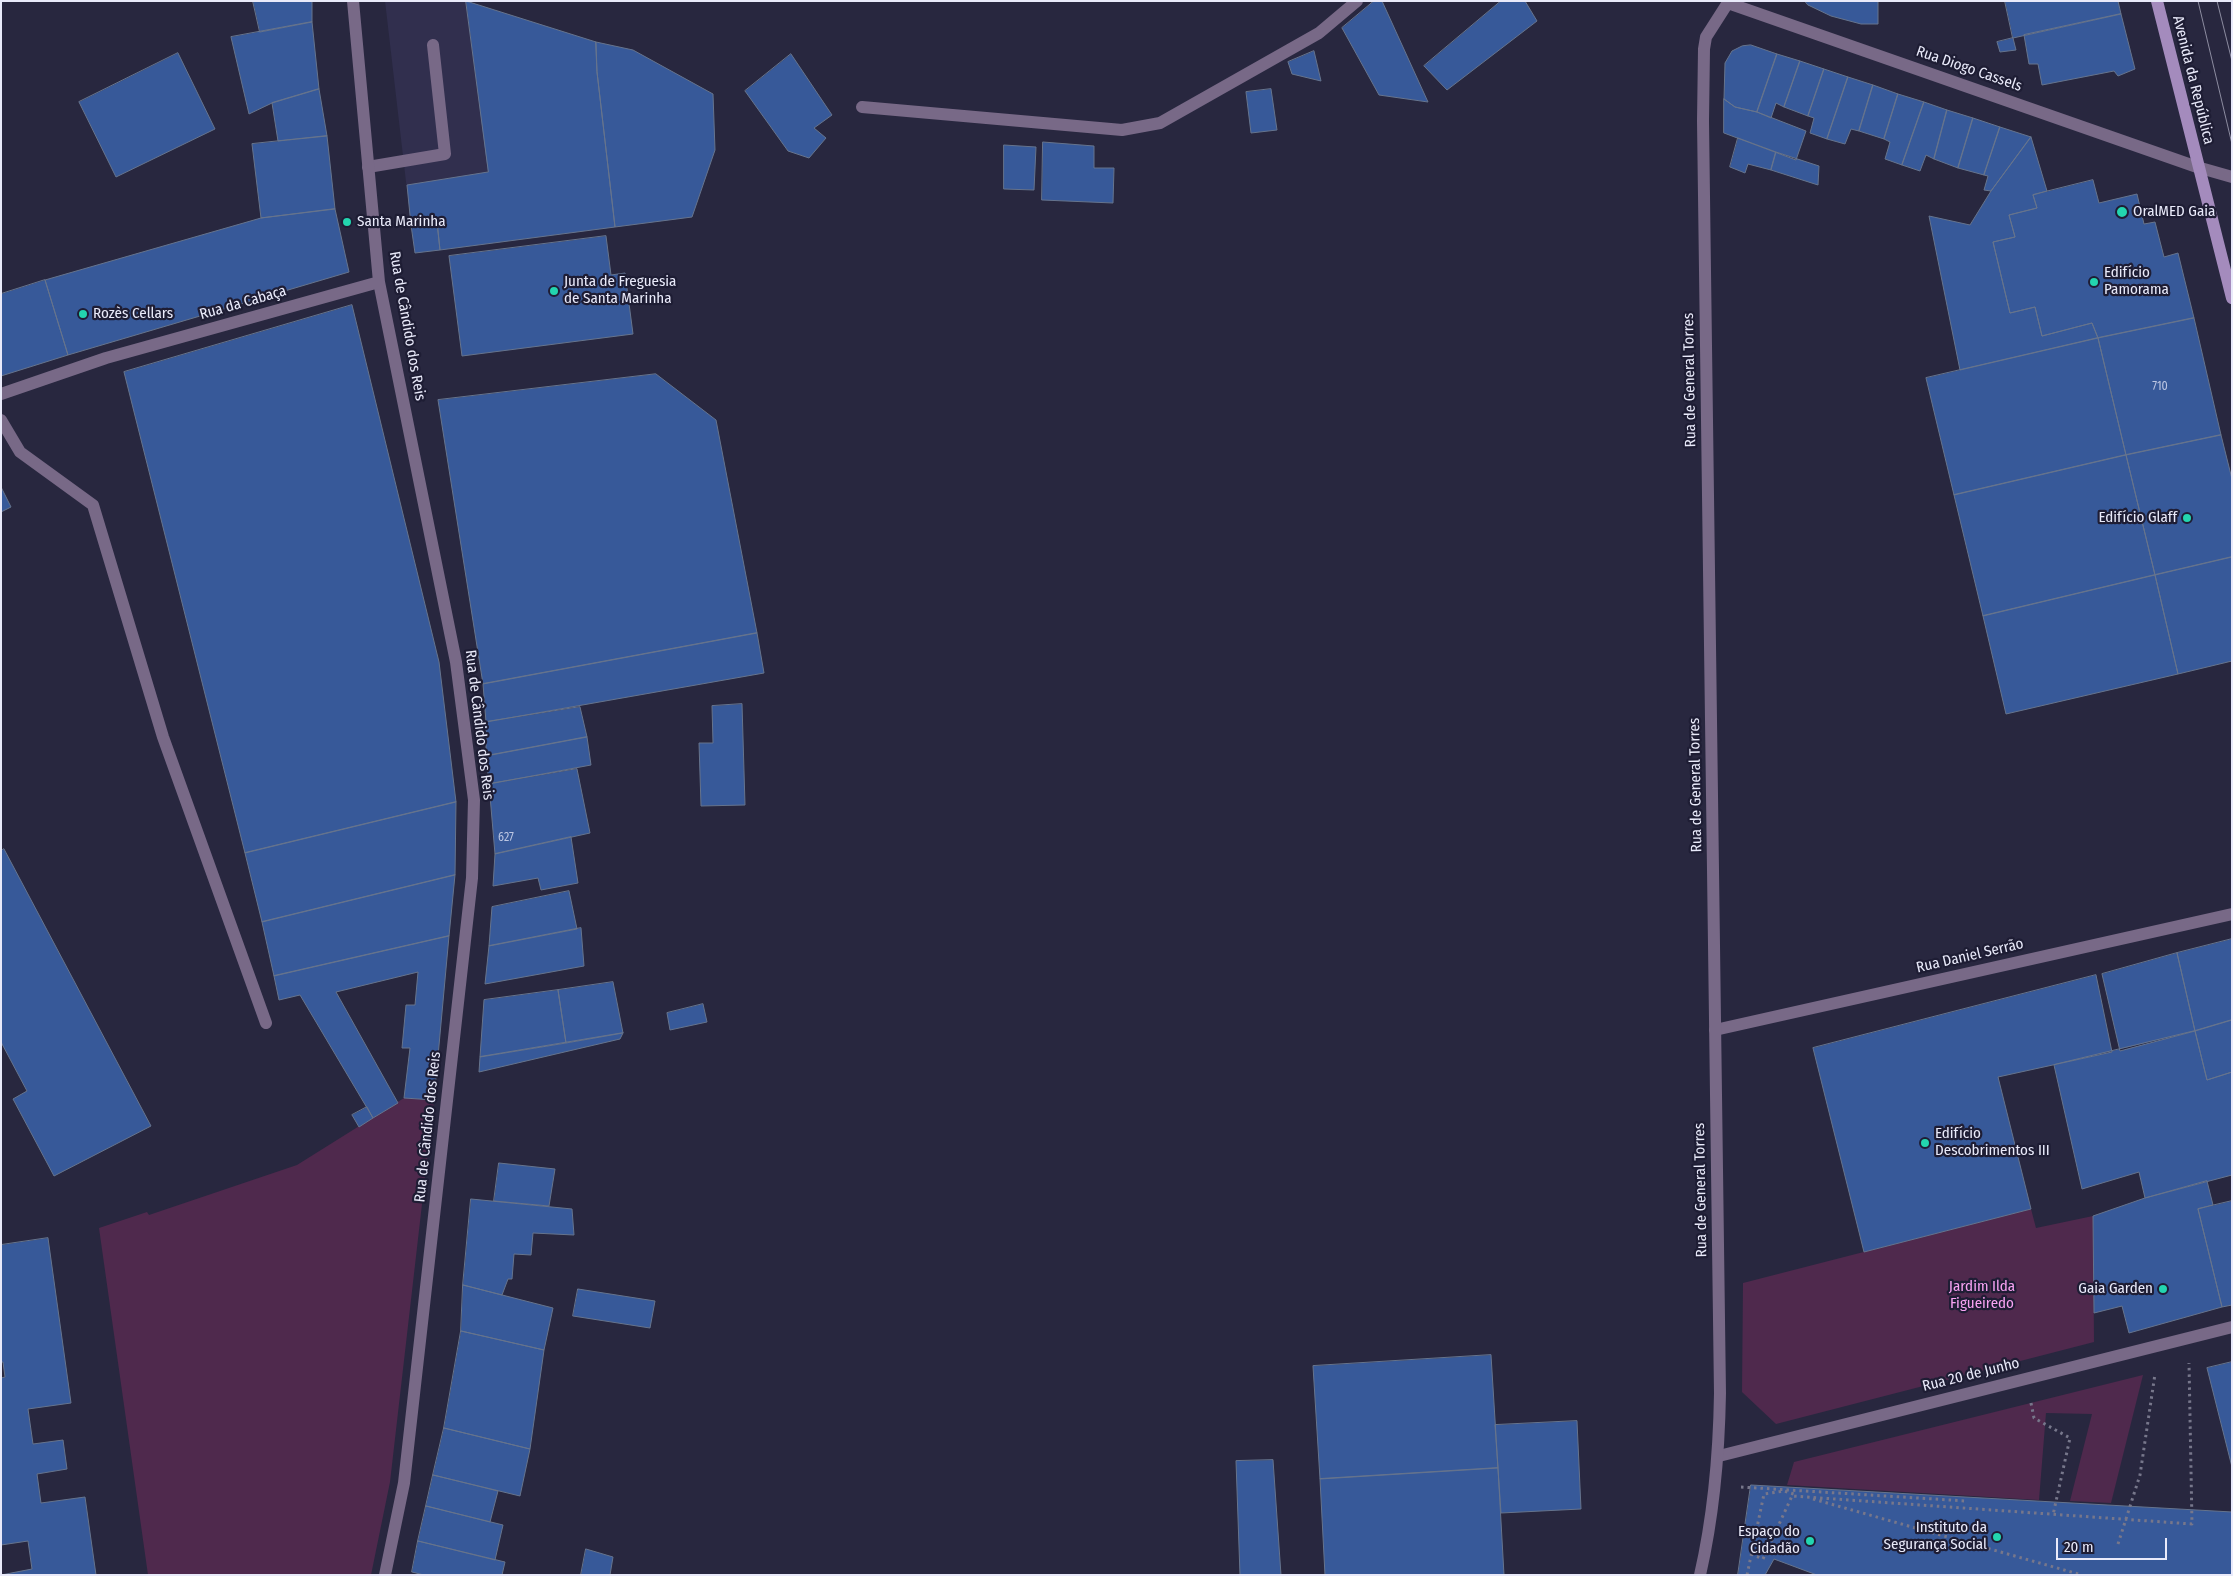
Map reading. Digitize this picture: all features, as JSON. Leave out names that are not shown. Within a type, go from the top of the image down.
[{"type":"main road","name":"Avenida da República","points":[[2157,1],[2197,167],[2232,298]]},
{"type":"street","name":"Rua de Cândido dos Reis","points":[[352,1],[379,282],[456,662],[474,800],[472,878],[404,1483],[385,1575]]},
{"type":"street","points":[[862,106],[1122,130],[1160,123],[1319,34],[1357,1]]},
{"type":"street","name":"Rua Diogo Cassels","points":[[1728,2],[2197,167]]},
{"type":"street","name":"Rua de General Torres","points":[[1700,1575],[1711,1530],[1719,1456],[1720,1393],[1703,121],[1704,49],[1706,37],[1728,2]]},
{"type":"street","points":[[368,167],[445,154],[433,45]]},
{"type":"street","name":"Avenida da República","points":[[2197,167],[2232,177]]},
{"type":"street","name":"Rua da Cabaça","points":[[1,394],[106,358],[379,282]]},
{"type":"street","points":[[1,420],[20,452],[93,506],[163,736],[266,1023]]},
{"type":"street","name":"Rua Daniel Serrão","points":[[1715,1030],[2232,914]]},
{"type":"street","name":"Rua 20 de Junho","points":[[1719,1456],[2232,1327]]},
{"type":"path","points":[[1751,1554],[1763,1559],[1792,1496],[2192,1524],[2189,1354]]},
{"type":"path","points":[[2118,1544],[2140,1475],[2156,1372]]},
{"type":"path","points":[[2029,1395],[2034,1418],[2070,1438],[2054,1515]]},
{"type":"path","points":[[1741,1487],[1966,1501]]},
{"type":"path","points":[[1747,1575],[1764,1494],[1784,1491],[2082,1575]]},
{"type":"shaded area","points":[[385,1],[466,1],[596,42],[633,50],[713,94],[715,150],[692,217],[440,250],[411,225]]},
{"type":"green space","points":[[404,1098],[434,1100],[390,1482],[371,1575],[148,1575],[99,1228],[147,1212],[149,1215],[297,1165]]},
{"type":"green space","name":"Jardim Ilda Figueiredo","points":[[2031,1209],[2036,1228],[2093,1216],[2094,1342],[1776,1424],[1742,1392],[1743,1283]]},
{"type":"green space","points":[[2143,1375],[2111,1503],[2070,1501],[2092,1414],[2046,1413],[2039,1500],[1787,1485],[1794,1462]]},
{"type":"building","points":[[253,1],[312,1],[312,22],[260,32]]},
{"type":"building","points":[[466,1],[596,42],[597,72],[615,227],[440,250],[437,222],[411,225],[407,185],[488,172]]},
{"type":"building","points":[[1374,1],[1382,1],[1428,102],[1379,95],[1342,28]]},
{"type":"building","points":[[1501,1],[1525,1],[1537,21],[1447,90],[1424,66]]},
{"type":"building","points":[[1805,1],[1878,1],[1878,24],[1861,24],[1831,16],[1808,5]]},
{"type":"building","points":[[2005,1],[2118,1],[2121,14],[2013,38]]},
{"type":"building","points":[[2121,14],[2135,69],[2118,76],[2114,71],[2042,85],[2038,64],[2029,64],[2024,35]]},
{"type":"building","points":[[312,22],[319,89],[272,103],[249,114],[231,37]]},
{"type":"building","points":[[2013,38],[2016,50],[2000,52],[1997,42]]},
{"type":"building","points":[[596,42],[633,50],[713,94],[715,150],[692,217],[615,227],[597,72]]},
{"type":"building","points":[[1751,45],[1777,54],[1757,112],[1735,107],[1724,99],[1725,63],[1732,51],[1742,46]]},
{"type":"building","points":[[1314,51],[1321,81],[1292,74],[1288,62]]},
{"type":"building","points":[[178,53],[215,129],[116,177],[79,102]]},
{"type":"building","points":[[791,54],[832,115],[814,128],[826,138],[809,158],[788,151],[745,91]]},
{"type":"building","points":[[1777,54],[1800,61],[1784,107],[1776,103],[1771,118],[1757,112]]},
{"type":"building","points":[[1800,61],[1824,69],[1808,116],[1784,107]]},
{"type":"building","points":[[1824,69],[1848,77],[1827,139],[1810,133],[1814,118],[1808,116]]},
{"type":"building","points":[[1848,77],[1873,85],[1859,131],[1851,129],[1845,144],[1827,139]]},
{"type":"building","points":[[1873,85],[1898,94],[1884,139],[1859,131]]},
{"type":"building","points":[[319,89],[327,136],[278,141],[272,103]]},
{"type":"building","points":[[1271,89],[1277,130],[1251,133],[1246,92]]},
{"type":"building","points":[[1898,94],[1924,102],[1902,165],[1885,159],[1890,142],[1884,139]]},
{"type":"building","points":[[1724,99],[1735,107],[1757,112],[1806,131],[1796,160],[1724,133]]},
{"type":"building","points":[[1924,102],[1947,110],[1934,159],[1926,155],[1920,171],[1902,165]]},
{"type":"building","points":[[1947,110],[1973,118],[1958,168],[1934,159]]},
{"type":"building","points":[[1973,118],[2000,127],[1984,175],[1958,168]]},
{"type":"building","points":[[2000,127],[2031,137],[1991,191],[1984,190],[1988,176],[1984,175]]},
{"type":"building","points":[[327,136],[335,209],[261,218],[252,144]]},
{"type":"building","points":[[2031,137],[2047,191],[2033,195],[2037,208],[2009,215],[2015,237],[1993,242],[2010,313],[2035,307],[2042,336],[2092,323],[2098,338],[1960,370],[1929,216],[1970,225],[1991,191]]},
{"type":"building","points":[[1738,138],[1776,152],[1771,170],[1748,164],[1745,173],[1730,167]]},
{"type":"building","points":[[1043,142],[1094,146],[1094,168],[1114,168],[1113,203],[1042,200]]},
{"type":"building","points":[[1004,145],[1036,147],[1034,190],[1004,189]]},
{"type":"building","points":[[1776,152],[1819,166],[1818,185],[1771,170]]},
{"type":"building","name":"Edifício Pamorama","points":[[2093,180],[2099,203],[2137,194],[2144,224],[2155,222],[2164,257],[2178,253],[2194,318],[2098,338],[2092,323],[2042,336],[2035,307],[2010,313],[1993,242],[2015,237],[2009,215],[2037,208],[2033,195]]},
{"type":"building","points":[[335,209],[349,272],[68,355],[45,280],[261,218]]},
{"type":"building","points":[[437,222],[440,250],[415,253],[411,225]]},
{"type":"building","points":[[606,236],[611,275],[625,273],[633,334],[462,356],[449,256]]},
{"type":"building","points":[[45,280],[68,355],[1,376],[1,294]]},
{"type":"building","points":[[352,305],[439,662],[456,802],[245,853],[124,372]]},
{"type":"building","points":[[2194,318],[2221,435],[2126,455],[2098,338]]},
{"type":"building","points":[[2098,338],[2126,455],[1954,495],[1926,378]]},
{"type":"building","points":[[656,374],[716,420],[757,633],[483,684],[438,400]]},
{"type":"building","name":"Edifício Glaff","points":[[2221,435],[2232,479],[2232,557],[2155,575],[2126,455]]},
{"type":"building","points":[[2126,455],[2155,575],[1983,616],[1954,495]]},
{"type":"building","points":[[1,487],[11,507],[1,512]]},
{"type":"building","points":[[2232,557],[2232,661],[2178,674],[2155,575]]},
{"type":"building","points":[[2155,575],[2178,674],[2006,714],[1983,616]]},
{"type":"building","points":[[757,633],[764,673],[486,722],[483,684]]},
{"type":"building","points":[[742,704],[745,805],[701,806],[699,743],[713,743],[712,706]]},
{"type":"building","points":[[580,707],[587,737],[486,756],[486,722]]},
{"type":"building","points":[[587,737],[591,765],[489,784],[486,756]]},
{"type":"building","points":[[577,769],[590,833],[495,854],[489,784]]},
{"type":"building","points":[[456,802],[455,875],[262,922],[245,853]]},
{"type":"building","points":[[571,837],[578,883],[541,890],[538,878],[493,886],[495,854]]},
{"type":"building","points":[[4,849],[151,1126],[54,1176],[13,1099],[27,1091],[1,1042],[1,851]]},
{"type":"building","points":[[455,875],[449,936],[274,976],[262,922]]},
{"type":"building","points":[[569,891],[577,929],[489,946],[492,907]]},
{"type":"building","points":[[581,928],[584,966],[485,984],[489,946]]},
{"type":"building","points":[[449,936],[434,1100],[404,1098],[410,1048],[402,1048],[406,1005],[415,1005],[418,972],[336,992],[398,1103],[373,1118],[300,995],[279,1000],[274,976]]},
{"type":"building","points":[[2232,939],[2232,1020],[2195,1031],[2177,953]]},
{"type":"building","points":[[2177,953],[2195,1031],[2120,1051],[2102,974]]},
{"type":"building","name":"Edifício Descobrimentos III","points":[[2096,975],[2112,1052],[1998,1077],[2031,1209],[1864,1252],[1813,1048]]},
{"type":"building","points":[[613,982],[623,1033],[566,1043],[558,990]]},
{"type":"building","points":[[558,990],[566,1043],[480,1057],[484,1000]]},
{"type":"building","points":[[703,1004],[707,1022],[670,1030],[667,1013]]},
{"type":"building","points":[[2232,1020],[2232,1072],[2207,1080],[2195,1031]]},
{"type":"building","points":[[2195,1031],[2207,1080],[2232,1072],[2232,1175],[2145,1198],[2139,1172],[2082,1189],[2054,1065]]},
{"type":"building","points":[[623,1033],[620,1039],[479,1072],[480,1057]]},
{"type":"building","points":[[367,1107],[373,1118],[359,1127],[352,1115]]},
{"type":"building","points":[[499,1163],[555,1169],[549,1206],[494,1201]]},
{"type":"building","points":[[2207,1181],[2213,1205],[2198,1209],[2222,1307],[2129,1333],[2122,1306],[2094,1313],[2093,1216],[2145,1198]]},
{"type":"building","points":[[471,1199],[572,1209],[574,1235],[533,1233],[531,1255],[514,1254],[512,1279],[508,1279],[502,1295],[463,1285]]},
{"type":"building","points":[[2232,1201],[2232,1305],[2222,1307],[2198,1209]]},
{"type":"building","points":[[48,1238],[71,1403],[28,1409],[33,1444],[63,1440],[67,1469],[37,1474],[41,1503],[85,1497],[96,1575],[1,1575],[32,1569],[28,1541],[1,1545],[1,1378],[5,1377],[3,1362],[1,1362],[1,1245]]},
{"type":"building","points":[[463,1285],[553,1308],[544,1350],[461,1331]]},
{"type":"building","points":[[578,1289],[655,1301],[650,1328],[573,1316]]},
{"type":"building","points":[[461,1331],[544,1350],[530,1449],[444,1428]]},
{"type":"building","points":[[1491,1355],[1498,1468],[1320,1479],[1313,1366]]},
{"type":"building","points":[[2232,1362],[2232,1467],[2207,1368]]},
{"type":"building","points":[[1577,1421],[1581,1509],[1501,1513],[1495,1425]]},
{"type":"building","points":[[444,1428],[530,1449],[520,1496],[433,1475]]},
{"type":"building","points":[[1273,1460],[1281,1575],[1240,1575],[1236,1461]]},
{"type":"building","points":[[1498,1468],[1504,1575],[1325,1575],[1320,1479]]},
{"type":"building","points":[[433,1475],[498,1491],[490,1522],[426,1506]]},
{"type":"building","points":[[1751,1485],[2232,1512],[2232,1575],[1817,1575],[1774,1559],[1765,1575],[1738,1575]]},
{"type":"building","points":[[426,1506],[503,1525],[495,1560],[418,1541]]},
{"type":"building","points":[[418,1541],[505,1562],[502,1575],[424,1575],[412,1572]]},
{"type":"building","points":[[586,1549],[613,1557],[610,1575],[581,1575]]},
{"type":"tram line","points":[[2198,1],[2232,144]]},
{"type":"tram line","points":[[2217,1],[2232,61]]},
{"type":"place","name":"OralMED Gaia","points":[[2122,212]]},
{"type":"place","name":"Santa Marinha","points":[[347,222]]},
{"type":"place","name":"Edifício Pamorama","points":[[2094,282]]},
{"type":"place","name":"Junta de Freguesia de Santa Marinha","points":[[554,291]]},
{"type":"place","name":"Rozès Cellars","points":[[83,314]]},
{"type":"place","name":"Edifício Glaff","points":[[2187,518]]},
{"type":"place","name":"Edifício Descobrimentos III","points":[[1925,1143]]},
{"type":"place","name":"Gaia Garden","points":[[2163,1289]]},
{"type":"place","name":"Instituto da Segurança Social","points":[[1997,1537]]},
{"type":"place","name":"Espaço do Cidadão","points":[[1810,1541]]}]
